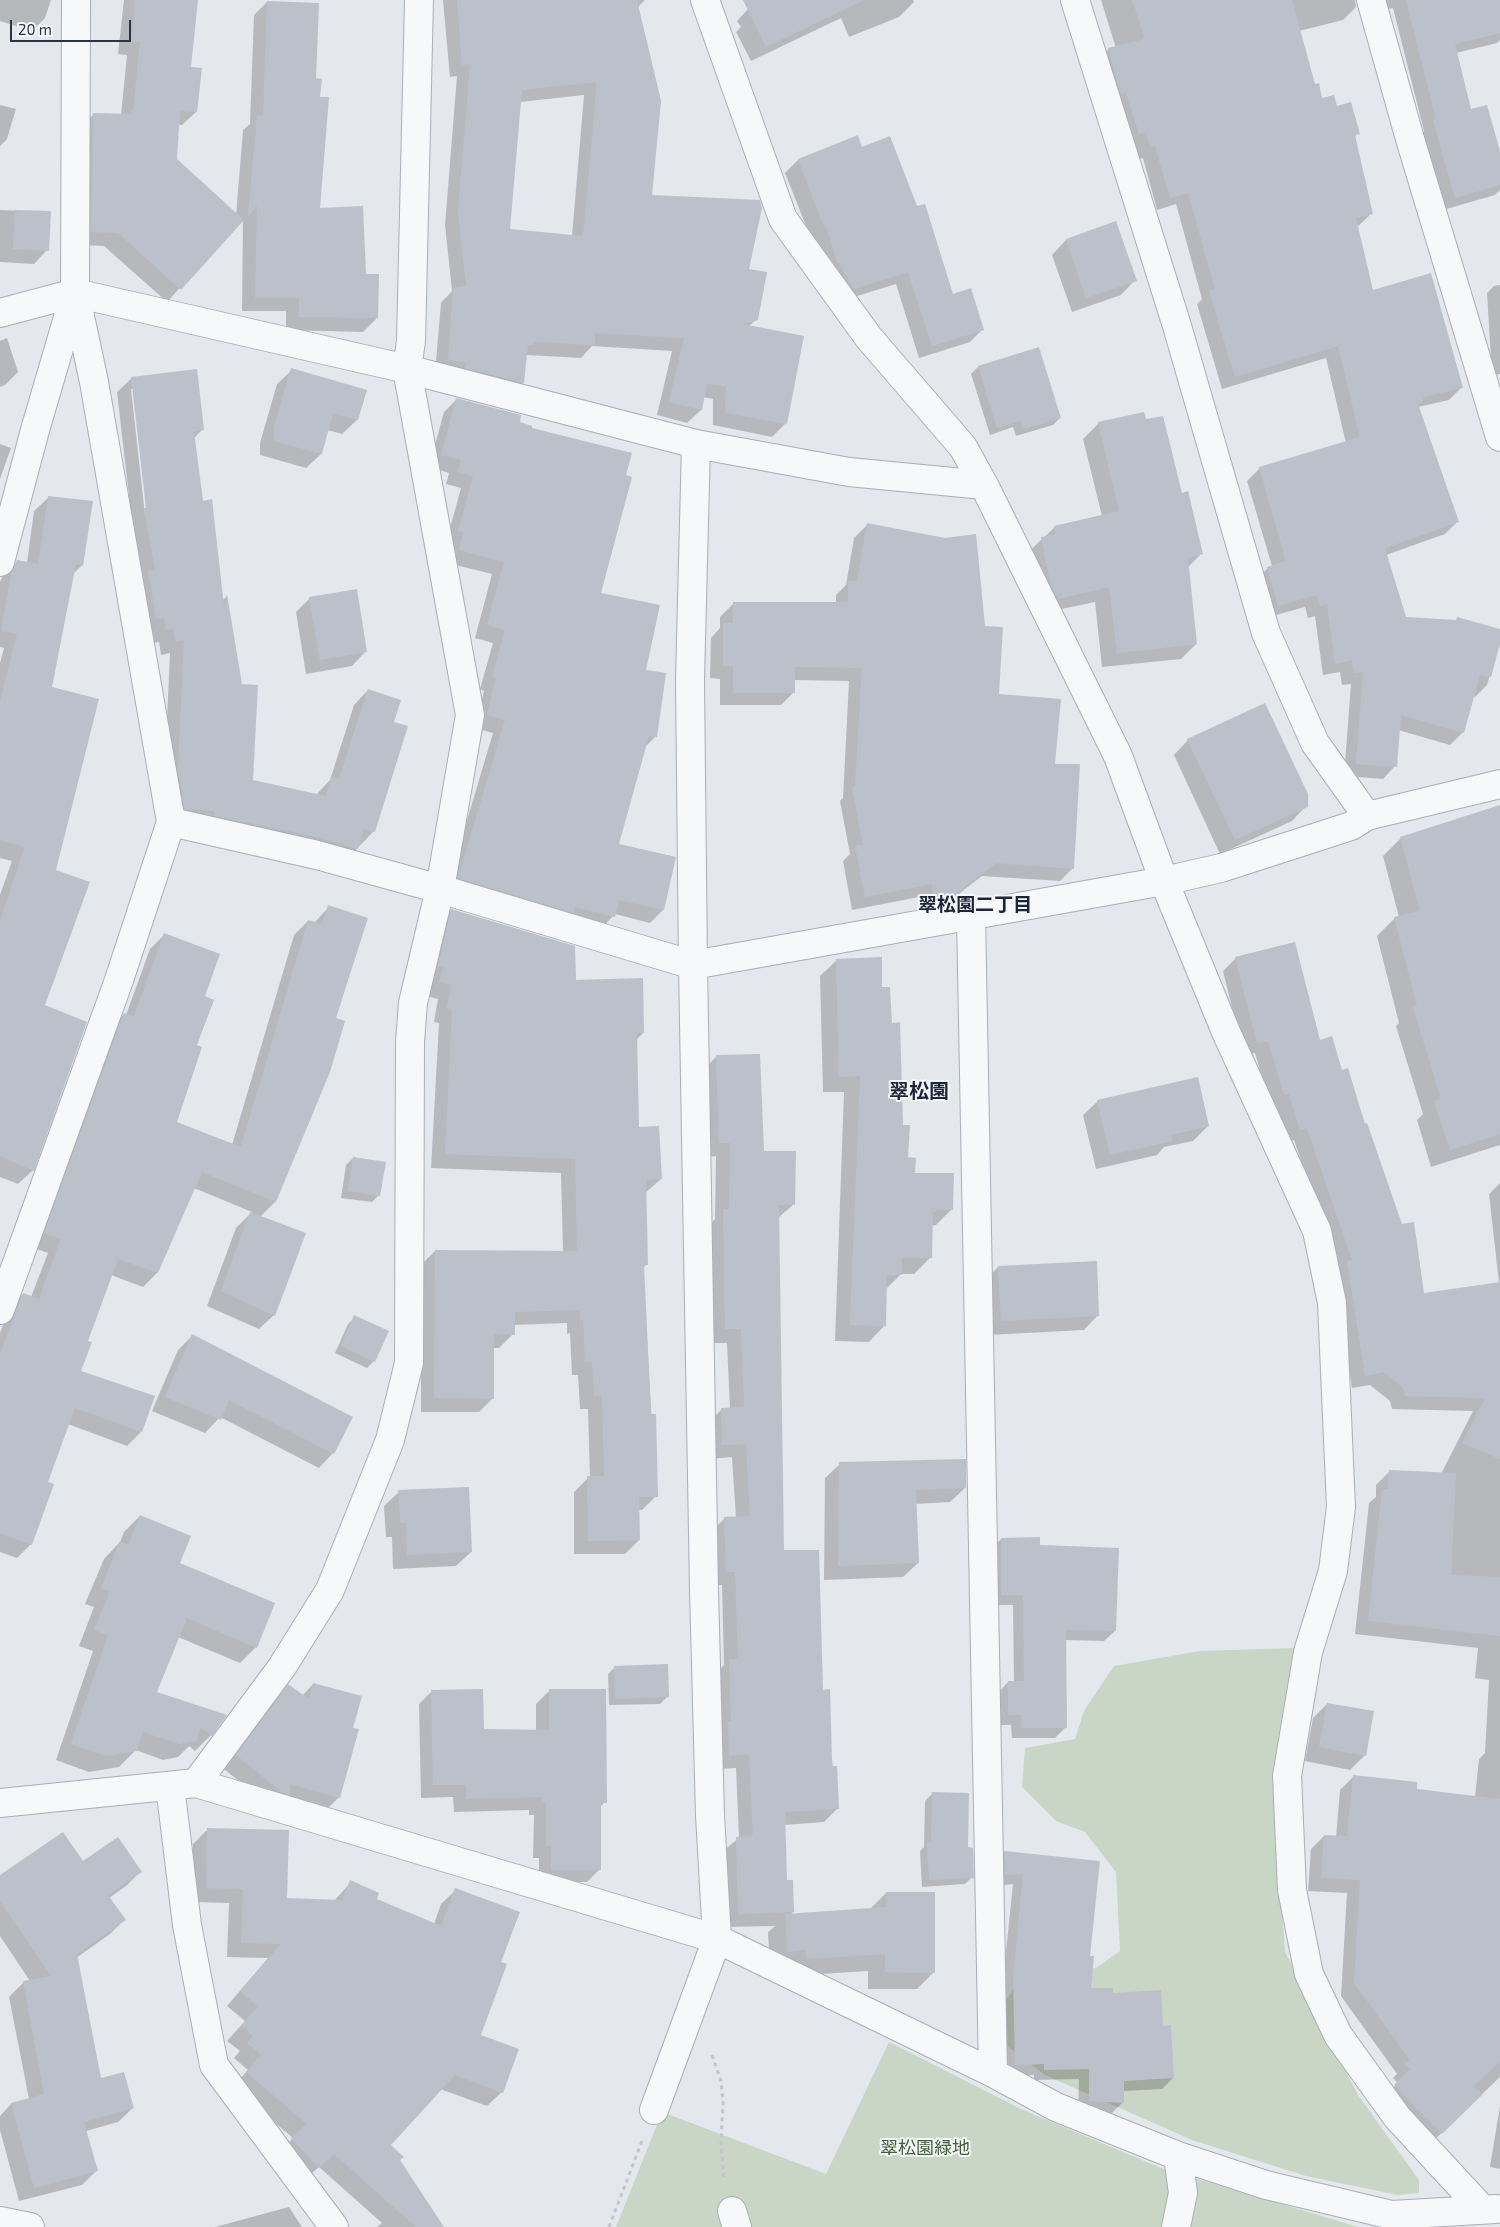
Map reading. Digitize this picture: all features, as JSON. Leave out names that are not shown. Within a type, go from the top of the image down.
[{"type":"street","points":[[0,1310],[119,980],[171,822],[94,382],[75,293],[76,0]]},
{"type":"street","points":[[334,2227],[214,2066],[187,1926],[183,1784],[282,1667],[330,1590],[390,1440],[408,1363],[410,1042],[413,1003],[440,889],[470,715],[407,369],[411,341],[419,0]]},
{"type":"street","points":[[705,0],[782,218],[869,338],[963,447],[984,485],[1118,756],[1164,881],[1226,1032],[1316,1231],[1332,1303],[1341,1507],[1333,1571],[1308,1652],[1287,1776],[1292,1890],[1309,1974],[1338,2035],[1397,2117],[1491,2209]]},
{"type":"street","points":[[1075,0],[1177,326],[1266,633],[1316,743],[1367,816]]},
{"type":"street","points":[[1371,0],[1410,139],[1500,437]]},
{"type":"street","points":[[0,562],[35,430],[75,293]]},
{"type":"street","points":[[0,314],[75,293],[407,369],[696,444],[850,472],[984,485]]},
{"type":"street","points":[[654,2110],[717,1939],[710,1815],[704,1580],[694,965],[690,680],[696,444]]},
{"type":"street","points":[[171,822],[317,855],[440,889],[694,965],[1164,881],[1222,868],[1351,826],[1367,816],[1500,784]]},
{"type":"street","points":[[971,916],[993,2073]]},
{"type":"street","points":[[0,1803],[183,1784],[717,1939],[993,2073],[1056,2107],[1178,2156],[1266,2185],[1392,2215],[1491,2209]]},
{"type":"street","points":[[1176,2227],[1183,2193],[1178,2156]]},
{"type":"street","points":[[0,2221],[30,2227]]},
{"type":"path","points":[[684,2030],[702,2040],[715,2060],[722,2081],[721,2144],[724,2181],[734,2219]]},
{"type":"path","points":[[609,2227],[654,2110]]},
{"type":"green space","points":[[1294,1648],[1272,1775],[1285,1952],[1358,2095],[1419,2180],[1419,2193],[1398,2195],[1306,2176],[1192,2140],[1045,2075],[1007,2046],[1005,2002],[1016,1985],[1046,1975],[1096,1968],[1120,1951],[1116,1872],[1085,1832],[1056,1821],[1022,1787],[1025,1748],[1075,1739],[1084,1711],[1114,1666],[1200,1651]]},
{"type":"green space","name":"翠松園緑地","points":[[889,2042],[1021,2109],[1161,2168],[1358,2227],[616,2227],[662,2112],[826,2174]]},
{"type":"building","points":[[135,0],[198,0],[191,67],[202,68],[197,112],[180,111],[177,159],[244,220],[181,290],[118,233],[91,232],[93,113],[131,114],[131,111],[133,111],[140,42],[131,41]]},
{"type":"building","points":[[457,0],[637,0],[661,101],[652,195],[760,200],[762,208],[749,269],[767,272],[758,320],[743,324],[804,336],[787,424],[725,413],[726,386],[707,384],[702,410],[669,402],[684,338],[595,333],[595,345],[534,342],[534,345],[528,345],[524,383],[465,368],[466,362],[448,360],[453,288],[466,286],[458,211],[470,64],[462,65]],"holes":[[[597,82],[583,236],[510,229],[522,90]]]},
{"type":"building","points":[[743,0],[864,0],[766,47]]},
{"type":"building","points":[[1132,0],[1292,0],[1315,84],[1319,83],[1322,98],[1334,95],[1337,106],[1351,102],[1360,134],[1355,135],[1373,214],[1356,218],[1373,290],[1431,273],[1463,388],[1422,397],[1423,402],[1418,404],[1459,522],[1385,548],[1406,617],[1456,620],[1457,617],[1500,629],[1500,644],[1491,677],[1480,675],[1464,733],[1401,715],[1397,767],[1356,764],[1363,672],[1354,673],[1352,660],[1335,664],[1327,604],[1320,606],[1317,595],[1278,606],[1267,567],[1286,561],[1259,467],[1360,437],[1338,346],[1235,377],[1209,291],[1215,289],[1188,193],[1170,198],[1155,146],[1151,147],[1146,132],[1139,134],[1126,93],[1121,94],[1115,74],[1108,48],[1145,39]]},
{"type":"building","points":[[1406,0],[1500,0],[1500,33],[1455,44],[1471,109],[1487,105],[1500,151],[1500,185],[1455,198],[1433,120],[1436,119]]},
{"type":"building","points":[[267,1],[319,3],[316,78],[322,79],[320,97],[329,97],[320,208],[363,206],[366,274],[379,274],[378,318],[299,317],[299,298],[255,298],[257,206],[248,216],[257,115],[263,116]]},
{"type":"building","points":[[858,135],[862,147],[890,136],[917,206],[925,204],[953,294],[971,288],[984,330],[932,346],[908,272],[854,289],[836,259],[827,228],[825,229],[798,159]]},
{"type":"building","points":[[15,210],[51,211],[49,251],[13,249]]},
{"type":"building","points":[[1116,221],[1137,281],[1086,298],[1066,239]]},
{"type":"building","points":[[1039,347],[1061,418],[1023,429],[1020,421],[997,428],[978,366]]},
{"type":"building","points":[[291,368],[367,390],[358,420],[333,413],[322,454],[274,441],[274,427]]},
{"type":"building","points":[[197,369],[204,430],[194,431],[203,501],[212,499],[224,606],[227,594],[242,684],[258,685],[253,780],[326,796],[331,777],[339,779],[368,689],[401,700],[394,722],[408,726],[375,832],[364,829],[358,849],[313,836],[214,816],[214,811],[185,809],[178,769],[184,640],[175,641],[173,629],[166,630],[164,618],[156,619],[148,571],[155,570],[144,508],[146,508],[131,377]]},
{"type":"building","points":[[456,398],[521,415],[520,422],[532,426],[532,428],[632,453],[626,475],[632,477],[601,593],[660,605],[646,670],[666,673],[657,737],[649,736],[619,844],[676,857],[664,910],[619,900],[615,917],[574,907],[574,913],[458,878],[505,720],[487,715],[496,678],[492,677],[505,630],[487,625],[504,562],[459,550],[463,532],[458,531],[473,476],[458,472],[461,460],[441,455]]},
{"type":"building","points":[[1144,412],[1146,419],[1163,416],[1182,493],[1188,491],[1203,554],[1188,558],[1197,644],[1117,653],[1109,587],[1058,599],[1051,586],[1041,537],[1056,534],[1054,526],[1119,511],[1098,422]]},
{"type":"building","points":[[48,496],[93,501],[83,566],[76,564],[52,687],[99,699],[56,870],[90,882],[45,1005],[87,1022],[34,1171],[0,1156],[0,921],[25,847],[0,840],[0,702],[17,634],[1,631],[11,573],[17,560],[38,564]]},
{"type":"building","points":[[867,523],[945,538],[976,534],[985,626],[1003,627],[999,694],[1061,699],[1055,764],[1080,764],[1074,869],[996,863],[956,894],[934,898],[932,884],[865,897],[855,846],[863,845],[852,787],[855,786],[862,668],[795,667],[795,693],[733,693],[733,666],[723,666],[723,623],[733,623],[733,602],[848,602],[848,581],[857,581]]},
{"type":"building","points":[[357,589],[367,652],[320,660],[309,597]]},
{"type":"building","points":[[1265,703],[1308,794],[1308,807],[1235,840],[1187,739]]},
{"type":"building","points":[[1500,805],[1500,1134],[1450,1150],[1434,1101],[1441,1099],[1413,1007],[1417,1006],[1394,917],[1420,911],[1400,837]]},
{"type":"building","points":[[328,905],[368,918],[336,1018],[345,1021],[330,1072],[276,1202],[202,1172],[158,1273],[118,1259],[88,1341],[92,1342],[81,1371],[155,1396],[142,1432],[75,1408],[48,1482],[54,1484],[32,1545],[0,1533],[0,1354],[23,1293],[39,1299],[61,1239],[44,1233],[124,1013],[134,1016],[164,933],[220,954],[205,996],[214,1000],[197,1045],[202,1047],[177,1122],[241,1147],[308,920],[322,924]]},
{"type":"building","points":[[451,909],[575,946],[576,980],[643,978],[644,1033],[637,1033],[639,1127],[659,1126],[662,1179],[646,1180],[648,1265],[644,1265],[651,1414],[656,1414],[658,1497],[639,1497],[640,1540],[588,1541],[587,1476],[604,1476],[602,1395],[594,1396],[592,1361],[585,1362],[583,1320],[581,1320],[580,1310],[515,1312],[515,1335],[494,1334],[494,1399],[434,1398],[435,1250],[577,1251],[575,1159],[445,1154],[452,1009],[447,1008],[451,985],[439,982],[443,967],[438,966]]},
{"type":"building","points":[[1295,942],[1320,1040],[1332,1036],[1342,1070],[1348,1068],[1365,1124],[1367,1123],[1402,1224],[1414,1222],[1424,1293],[1500,1282],[1500,1459],[1462,1443],[1485,1398],[1405,1396],[1403,1388],[1384,1372],[1365,1376],[1347,1261],[1352,1260],[1307,1128],[1300,1130],[1289,1094],[1284,1095],[1268,1041],[1257,1043],[1235,957]]},
{"type":"building","points":[[882,957],[882,987],[890,987],[892,1023],[900,1022],[903,1125],[910,1125],[908,1157],[916,1158],[915,1173],[954,1173],[953,1210],[936,1210],[936,1212],[933,1212],[932,1258],[902,1258],[902,1275],[887,1275],[886,1326],[850,1325],[860,1076],[839,1077],[836,959]]},
{"type":"building","points":[[760,1054],[764,1151],[796,1151],[795,1205],[779,1205],[784,1550],[819,1550],[823,1690],[830,1689],[832,1760],[833,1766],[837,1766],[839,1809],[785,1812],[787,1880],[793,1880],[794,1912],[738,1914],[736,1837],[753,1836],[749,1754],[729,1756],[728,1721],[731,1721],[729,1659],[738,1659],[735,1572],[726,1572],[724,1517],[750,1516],[746,1444],[722,1445],[721,1408],[744,1407],[741,1329],[725,1329],[723,1209],[729,1209],[730,1143],[719,1143],[716,1055]]},
{"type":"building","points":[[1198,1077],[1209,1126],[1171,1135],[1172,1141],[1110,1155],[1097,1100]]},
{"type":"building","points":[[353,1157],[386,1162],[380,1196],[348,1191]]},
{"type":"building","points":[[250,1212],[306,1233],[275,1316],[221,1291]]},
{"type":"building","points":[[1097,1261],[1099,1316],[1001,1321],[998,1266]]},
{"type":"building","points":[[354,1315],[389,1331],[375,1362],[341,1346]]},
{"type":"building","points":[[192,1334],[353,1417],[334,1454],[229,1400],[221,1420],[165,1397]]},
{"type":"building","points":[[966,1459],[966,1488],[916,1490],[919,1563],[838,1566],[839,1462]]},
{"type":"building","points":[[1389,1470],[1456,1473],[1451,1575],[1500,1577],[1500,1636],[1368,1621],[1382,1489],[1388,1489]]},
{"type":"building","points":[[469,1487],[472,1552],[407,1555],[406,1523],[400,1523],[398,1490]]},
{"type":"building","points":[[140,1515],[191,1536],[180,1563],[275,1603],[257,1648],[187,1618],[157,1692],[227,1715],[212,1736],[201,1727],[196,1741],[180,1744],[143,1732],[137,1751],[106,1756],[71,1744],[108,1635],[94,1630],[110,1591],[101,1588],[120,1541],[128,1545]]},
{"type":"building","points":[[1040,1537],[1040,1545],[1119,1548],[1116,1631],[1066,1630],[1067,1728],[1022,1728],[1021,1715],[1008,1715],[1008,1681],[1024,1681],[1023,1595],[1001,1595],[1001,1538]]},
{"type":"building","points":[[668,1664],[669,1697],[615,1699],[614,1666]]},
{"type":"building","points":[[313,1683],[362,1696],[353,1728],[359,1729],[340,1798],[290,1784],[290,1795],[283,1793],[236,1755],[288,1684],[309,1699]]},
{"type":"building","points":[[483,1689],[484,1729],[549,1730],[549,1689],[606,1689],[607,1803],[601,1803],[601,1870],[551,1870],[551,1846],[546,1846],[546,1803],[542,1803],[542,1797],[466,1799],[466,1785],[433,1785],[431,1690]]},
{"type":"building","points":[[1327,1703],[1374,1711],[1366,1756],[1319,1747]]},
{"type":"building","points":[[1353,1775],[1417,1782],[1417,1789],[1500,1799],[1500,2061],[1474,2086],[1482,2095],[1442,2134],[1394,2085],[1410,2069],[1405,2064],[1410,2060],[1354,1983],[1360,1880],[1321,1878],[1324,1835],[1347,1836]]},
{"type":"building","points":[[932,1792],[969,1793],[968,1847],[973,1848],[974,1878],[929,1880],[927,1843],[931,1842]]},
{"type":"building","points":[[207,1828],[289,1830],[287,1898],[342,1900],[350,1880],[379,1893],[377,1899],[441,1926],[455,1888],[520,1912],[501,1962],[507,1964],[481,2035],[519,2049],[503,2093],[455,2075],[391,2145],[404,2157],[400,2160],[444,2227],[416,2227],[334,2154],[319,2168],[291,2138],[307,2124],[246,2072],[261,2055],[247,2043],[253,2036],[241,2026],[258,2006],[240,1991],[281,1944],[241,1943],[243,1889],[206,1888]]},
{"type":"building","points":[[63,1832],[83,1861],[118,1837],[142,1872],[108,1895],[126,1920],[77,1954],[101,2078],[124,2072],[134,2108],[84,2122],[98,2171],[34,2188],[11,2103],[44,2094],[23,1981],[51,1976],[0,1901],[0,1875]]},
{"type":"building","points":[[1004,1851],[1100,1861],[1090,1956],[1094,1956],[1091,1988],[1113,1988],[1113,1993],[1161,1990],[1163,2026],[1171,2025],[1174,2078],[1124,2081],[1124,2103],[1089,2101],[1089,2069],[1044,2070],[1044,2064],[1015,2065],[1013,1979],[1023,1874],[1005,1875]]},
{"type":"building","points":[[886,1892],[935,1892],[935,1973],[885,1972],[885,1954],[807,1959],[806,1950],[787,1952],[785,1914],[886,1907]]},
{"type":"district","name":"翠松園二丁目","points":[[975,905]]},
{"type":"district","name":"翠松園","points":[[919,1091]]}]
